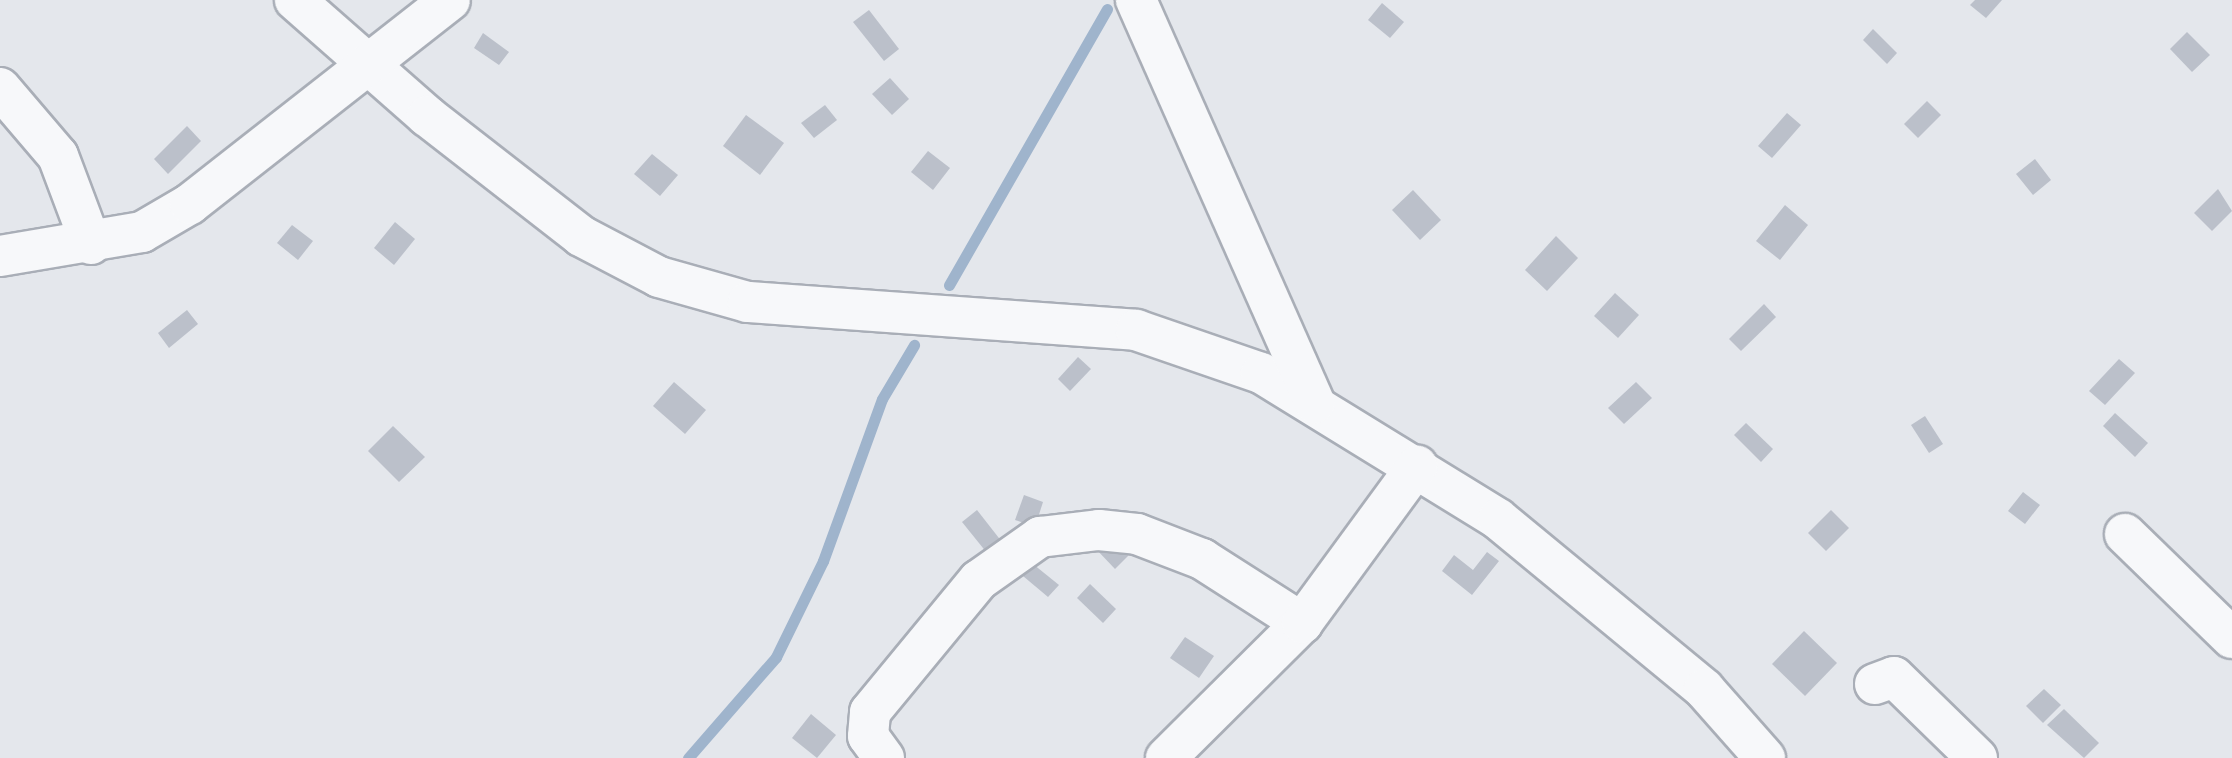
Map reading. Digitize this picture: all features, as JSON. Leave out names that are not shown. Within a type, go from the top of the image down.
[{"type":"street","points":[[295,0],[581,236],[659,277],[748,302],[1136,330],[1210,351],[1315,403],[1417,466],[1614,609],[1704,689],[1765,758]]},
{"type":"street","points":[[0,256],[92,244],[142,232],[190,204],[372,67],[450,0]]},
{"type":"street","points":[[1136,0],[1315,403]]},
{"type":"street","points":[[0,88],[58,156],[92,244]]},
{"type":"street","points":[[1166,758],[1302,623],[1417,466]]},
{"type":"street","points":[[884,758],[868,736],[870,712],[979,580],[1040,537],[1099,530],[1136,534],[1202,559],[1302,623]]},
{"type":"street","points":[[2126,534],[2232,638]]},
{"type":"street","points":[[1876,684],[1894,678],[1977,758]]},
{"type":"building","points":[[1975,0],[2002,0],[1986,18],[1970,5]]},
{"type":"building","points":[[1382,3],[1404,22],[1390,38],[1368,20]]},
{"type":"building","points":[[869,10],[899,49],[884,61],[853,22]]},
{"type":"building","points":[[1873,29],[1897,53],[1887,64],[1863,40]]},
{"type":"building","points":[[2187,32],[2210,55],[2192,72],[2170,49]]},
{"type":"building","points":[[483,33],[509,52],[499,65],[474,48]]},
{"type":"building","points":[[890,78],[909,99],[892,115],[872,94]]},
{"type":"building","points":[[1927,101],[1941,115],[1918,138],[1904,124]]},
{"type":"building","points":[[825,105],[837,120],[814,138],[801,123]]},
{"type":"building","points":[[1787,113],[1801,125],[1772,158],[1758,146]]},
{"type":"building","points":[[746,115],[784,143],[760,175],[723,146]]},
{"type":"building","points":[[187,126],[201,141],[168,174],[154,159]]},
{"type":"building","points":[[928,151],[950,168],[933,190],[911,172]]},
{"type":"building","points":[[652,154],[678,175],[660,196],[634,174]]},
{"type":"building","points":[[2035,159],[2051,180],[2033,195],[2016,174]]},
{"type":"building","points":[[2218,189],[2232,211],[2212,231],[2194,213]]},
{"type":"building","points":[[1413,190],[1441,220],[1420,240],[1392,210]]},
{"type":"building","points":[[1785,205],[1808,225],[1780,260],[1756,241]]},
{"type":"building","points":[[395,222],[415,239],[394,265],[374,248]]},
{"type":"building","points":[[292,225],[313,241],[298,260],[277,243]]},
{"type":"building","points":[[1556,236],[1578,258],[1547,291],[1525,270]]},
{"type":"building","points":[[1615,293],[1639,315],[1618,338],[1594,316]]},
{"type":"building","points":[[1764,304],[1776,317],[1741,351],[1729,339]]},
{"type":"building","points":[[187,310],[198,324],[169,348],[158,333]]},
{"type":"building","points":[[1078,357],[1091,369],[1070,391],[1058,379]]},
{"type":"building","points":[[2119,359],[2135,373],[2105,405],[2089,391]]},
{"type":"building","points":[[674,382],[706,410],[685,434],[653,406]]},
{"type":"building","points":[[1636,382],[1652,398],[1624,424],[1608,408]]},
{"type":"building","points":[[2115,413],[2148,443],[2135,457],[2103,426]]},
{"type":"building","points":[[1925,416],[1943,444],[1929,453],[1911,425]]},
{"type":"building","points":[[1746,423],[1773,449],[1761,462],[1734,435]]},
{"type":"building","points":[[393,426],[425,457],[399,482],[368,451]]},
{"type":"building","points":[[2023,492],[2040,505],[2025,524],[2008,511]]},
{"type":"building","points":[[1024,495],[1043,502],[1035,527],[1015,520]]},
{"type":"building","points":[[977,510],[1002,542],[987,553],[962,522]]},
{"type":"building","points":[[1831,510],[1849,528],[1826,551],[1808,533]]},
{"type":"building","points":[[1141,543],[1115,569],[1096,549]]},
{"type":"building","points":[[1487,552],[1499,561],[1472,595],[1442,571],[1454,555],[1473,570]]},
{"type":"building","points":[[1033,564],[1059,585],[1048,597],[1023,576]]},
{"type":"building","points":[[1090,584],[1116,609],[1103,623],[1077,598]]},
{"type":"building","points":[[1804,631],[1837,663],[1805,696],[1772,664]]},
{"type":"building","points":[[1185,637],[1214,656],[1199,678],[1170,658]]},
{"type":"building","points":[[2044,689],[2061,705],[2043,723],[2026,706]]},
{"type":"building","points":[[2064,709],[2099,743],[2084,758],[2047,725]]},
{"type":"building","points":[[811,714],[836,735],[817,758],[792,738]]},
{"type":"waterway","points":[[949,285],[1107,9]]},
{"type":"waterway","points":[[688,758],[776,657],[823,561],[882,399],[914,345]]}]
